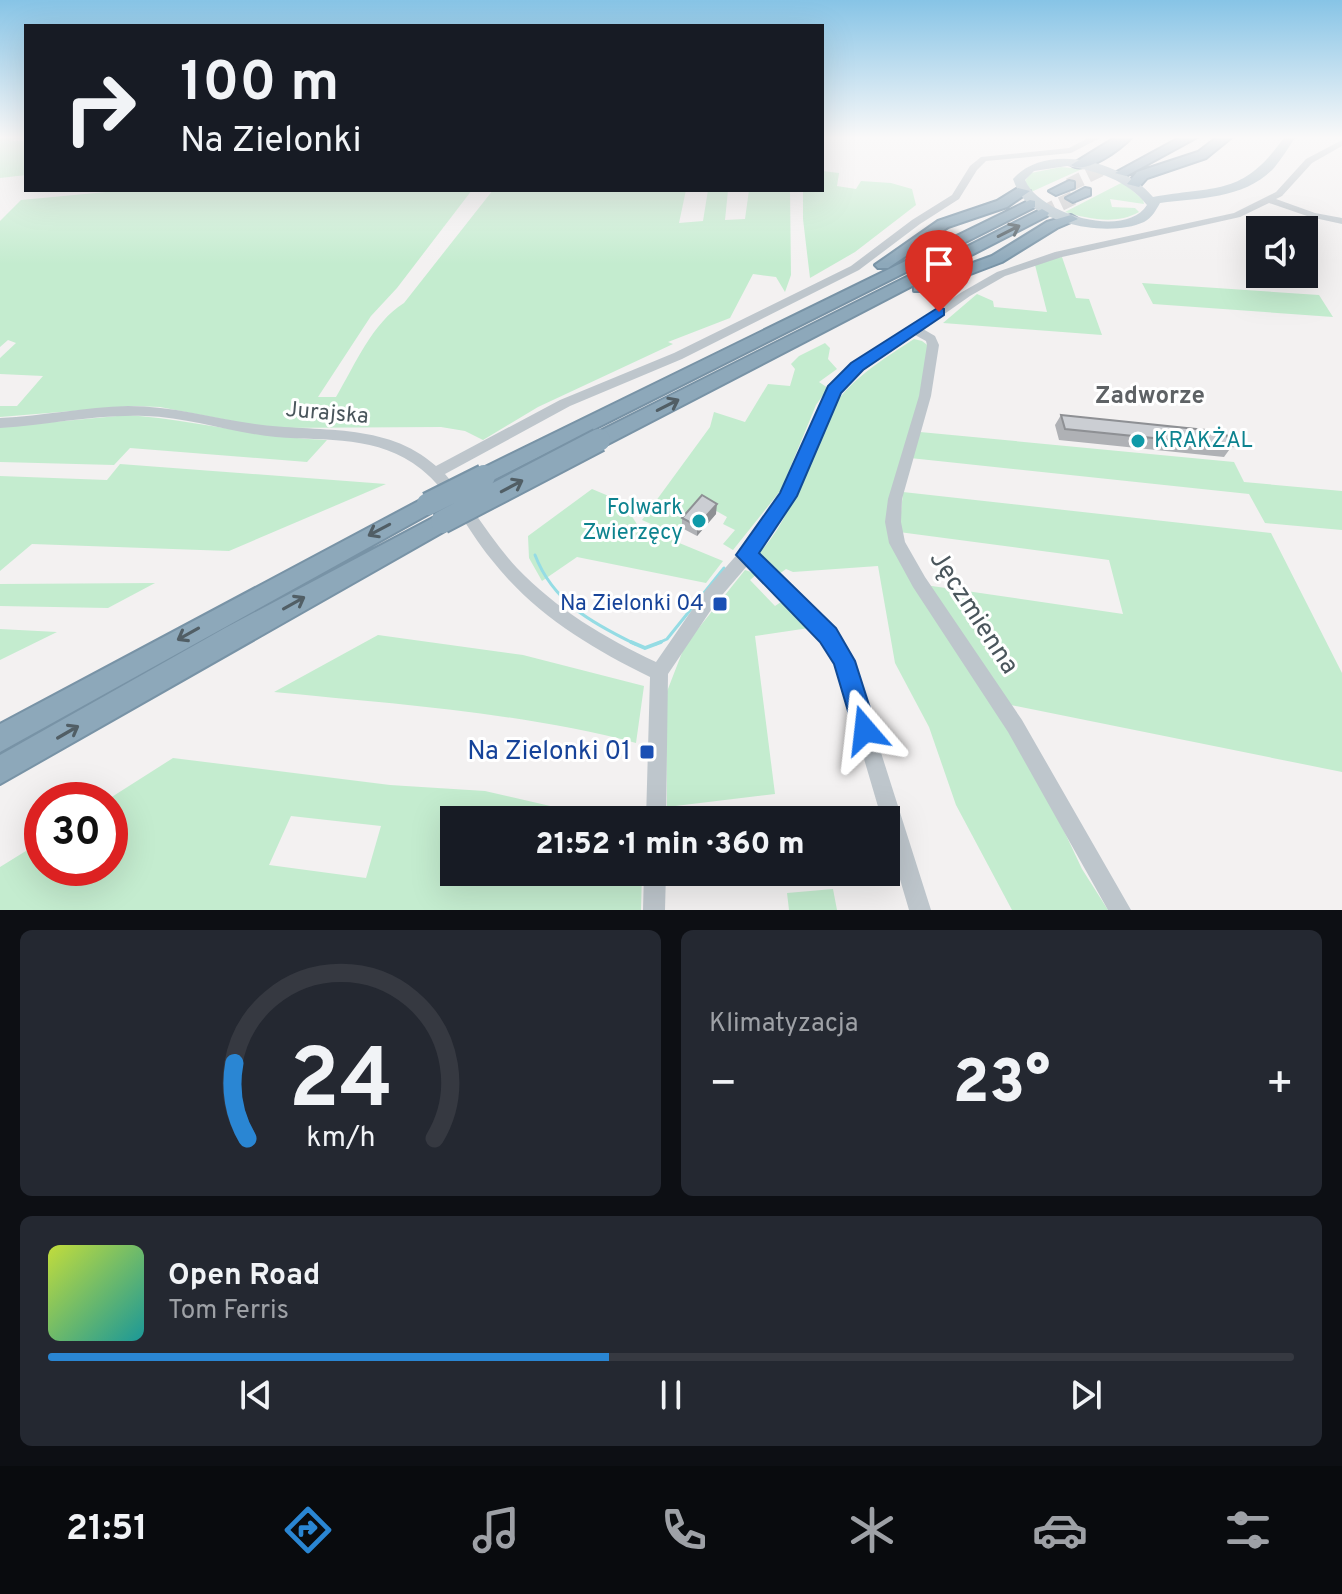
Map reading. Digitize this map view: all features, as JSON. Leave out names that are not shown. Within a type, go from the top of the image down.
[{"type":"highway","points":[[1137,187],[1141,178]]},
{"type":"highway","points":[[5,736],[591,432],[804,316],[1032,203]]},
{"type":"highway","points":[[840,317],[1032,203]]},
{"type":"highway","points":[[591,432],[840,317],[997,259],[1052,225],[1071,219]]},
{"type":"highway","points":[[0,770],[234,636],[435,513]]},
{"type":"main road","points":[[1019,178],[1032,203],[1071,219],[1096,223],[1130,222],[1147,215],[1156,200],[1211,194],[1252,178]]},
{"type":"main road","points":[[1122,178],[1155,193],[1175,192],[1232,178]]},
{"type":"main road","points":[[1137,187],[1152,204]]},
{"type":"street","points":[[435,473],[565,403],[678,356],[855,268],[916,222],[956,197],[967,178]]},
{"type":"street","points":[[656,806],[659,672],[711,596],[747,555],[788,496],[834,390],[857,366],[1001,274],[1038,260],[1237,215],[1270,200],[1296,178]]},
{"type":"street","points":[[1270,200],[1342,221]]},
{"type":"street","name":"Jęczmienna","points":[[914,329],[931,339],[933,345],[925,396],[895,499],[893,522],[897,543],[919,582],[1015,726],[1120,910]]},
{"type":"street","name":"Jurajska","points":[[0,423],[147,411],[274,432],[368,438],[410,453],[435,473],[494,552],[539,600],[588,636],[659,672]]},
{"type":"street","points":[[747,555],[828,635],[844,661],[920,910]]},
{"type":"street","points":[[654,910],[655,886]]},
{"type":"green space","points":[[824,178],[838,178],[837,186],[856,189],[861,181],[891,183],[912,189],[916,205],[855,252],[810,278],[803,192],[824,192]]},
{"type":"green space","points":[[1027,178],[1061,178],[1031,192],[1025,181]]},
{"type":"green space","points":[[1123,182],[1144,204],[1110,199],[1112,207],[1135,208],[1139,212],[1112,220],[1065,212]]},
{"type":"green space","points":[[106,192],[470,192],[397,288],[371,316],[318,397],[336,397],[373,333],[404,303],[491,192],[686,192],[679,223],[703,221],[708,192],[728,192],[725,220],[745,219],[749,192],[790,192],[791,275],[785,292],[776,277],[753,274],[730,318],[668,342],[673,344],[538,407],[483,440],[465,431],[441,427],[269,428],[160,407],[133,406],[0,417],[0,406],[17,406],[43,376],[0,374],[0,358],[16,343],[8,340],[0,347],[0,221],[21,200]]},
{"type":"green space","points":[[1062,257],[1076,298],[1089,299],[1102,335],[943,323],[977,294],[993,301],[994,307],[1047,312],[1034,261]]},
{"type":"green space","points":[[1142,283],[1319,295],[1333,317],[1153,304]]},
{"type":"green space","points":[[914,339],[930,347],[922,397],[890,518],[1041,782],[1082,869],[1108,910],[1012,910],[956,805],[929,727],[895,663],[878,566],[793,572],[786,569],[779,574],[759,553],[782,521],[831,411],[847,389],[868,370]]},
{"type":"green space","points":[[825,343],[830,348],[828,359],[837,369],[819,382],[828,388],[816,405],[781,490],[733,550],[723,544],[735,530],[723,524],[727,517],[702,503],[676,532],[642,520],[710,427],[714,412],[745,422],[768,384],[790,386],[795,369],[791,364],[799,356]]},
{"type":"green space","points":[[128,415],[327,440],[307,462],[130,448],[114,465],[0,462],[0,427]]},
{"type":"green space","points":[[920,432],[1234,462],[1244,482],[1342,491],[1342,530],[1265,523],[1249,494],[910,458]]},
{"type":"green space","points":[[120,464],[386,484],[229,551],[32,544],[0,571],[0,476],[107,480]]},
{"type":"green space","points":[[592,489],[623,502],[638,526],[723,561],[706,583],[577,557],[542,581],[529,558],[528,536]]},
{"type":"green space","points":[[903,492],[1271,533],[1342,673],[1342,772],[1006,704],[925,585],[1123,614],[1109,560],[899,532]]},
{"type":"green space","points":[[745,570],[757,574],[750,580],[775,606],[781,602],[809,628],[755,636],[775,794],[667,806],[666,694],[685,645]]},
{"type":"green space","points":[[155,583],[108,608],[0,606],[0,584]]},
{"type":"green space","points":[[0,629],[57,632],[0,660]]},
{"type":"green space","points":[[378,635],[523,655],[644,686],[636,743],[502,716],[274,692]]},
{"type":"green space","points":[[173,758],[390,785],[485,791],[550,806],[440,806],[440,886],[642,886],[641,910],[0,910],[0,867],[24,852],[24,886],[128,886],[128,787]],"holes":[[[291,816],[381,826],[366,878],[269,865]]]},
{"type":"green space","points":[[833,889],[837,910],[789,910],[787,893]]},
{"type":"building","points":[[1061,415],[1225,432],[1232,446],[1065,429]]},
{"type":"building","points":[[702,495],[717,504],[697,526],[682,518]]},
{"type":"waterway","points":[[535,555],[552,586],[563,598],[589,619],[632,642]]},
{"type":"waterway","points":[[658,643],[667,639],[724,568]]},
{"type":"waterway","points":[[632,642],[645,648],[658,643]]},
{"type":"tunnel","points":[[1069,185],[1082,178]]},
{"type":"tunnel","points":[[1042,213],[1073,198]]},
{"type":"place","name":"KRAKŻAL","points":[[1138,441]]},
{"type":"place","name":"Folwark Zwierzęcy","points":[[699,521]]},
{"type":"place","name":"Na Zielonki 04","points":[[720,604]]},
{"type":"place","name":"Na Zielonki 01","points":[[647,752]]},
{"type":"district","name":"Zadworze","points":[[1150,397]]},
{"type":"route","points":[[865,730],[844,661],[828,635],[747,555],[788,496],[834,390],[857,366],[939,312]]}]
